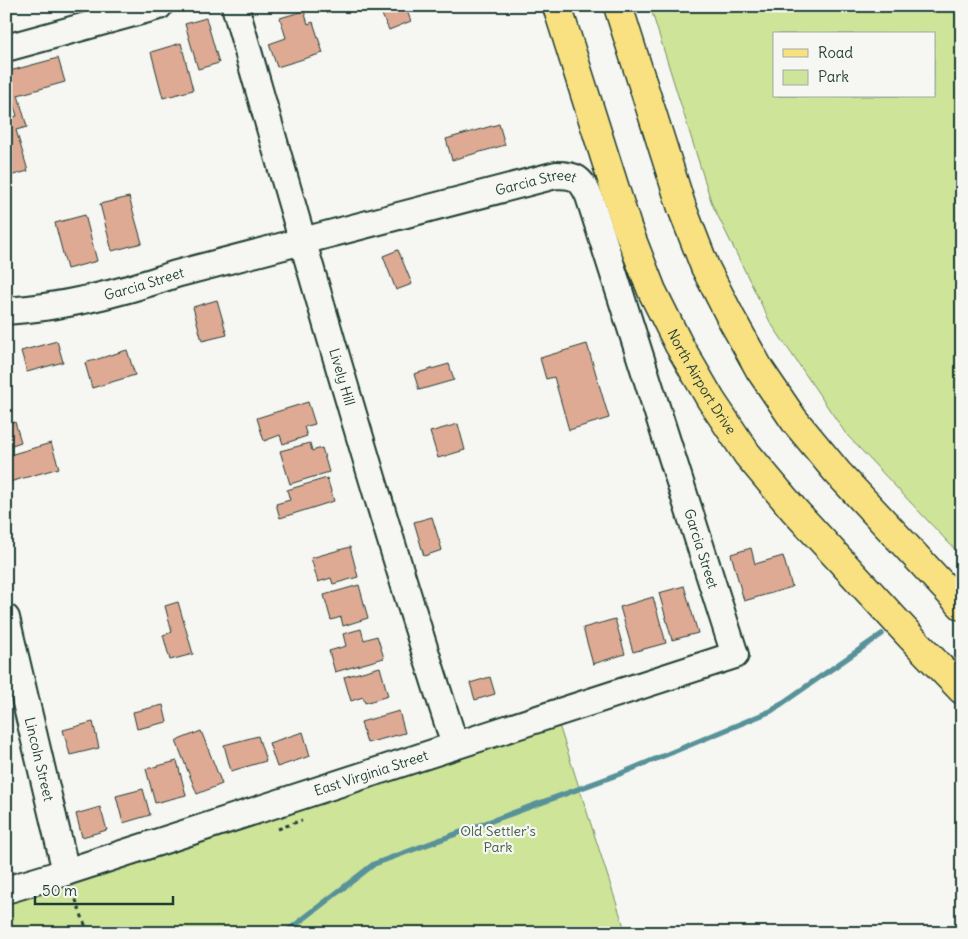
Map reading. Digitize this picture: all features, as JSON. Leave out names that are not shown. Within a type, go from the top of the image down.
[{"type":"main road","name":"North Airport Drive","points":[[558,6],[627,227],[652,291],[679,345],[711,400],[747,454],[794,510],[962,690]]},
{"type":"main road","points":[[618,6],[682,208],[705,267],[730,318],[760,370],[794,420],[837,472],[962,606]]},
{"type":"street","points":[[6,48],[159,6]]},
{"type":"street","name":"Lively Hill","points":[[235,6],[425,654],[454,745]]},
{"type":"street","name":"Garcia Street","points":[[6,311],[42,308],[105,297],[176,274],[556,175],[568,175],[577,178],[585,186],[590,196],[735,655]]},
{"type":"street","name":"Lincoln Street","points":[[6,618],[66,883]]},
{"type":"street","name":"East Virginia Street","points":[[6,890],[66,883],[454,745],[735,655]]},
{"type":"path","points":[[66,883],[74,892],[88,933]]},
{"type":"green space","points":[[650,6],[962,6],[962,557],[846,434],[770,322],[712,204]]},
{"type":"green space","name":"Old Settler's Park","points":[[558,722],[626,933],[6,933],[6,899]]},
{"type":"building","points":[[378,6],[405,6],[411,21],[389,30]]},
{"type":"building","points":[[304,11],[308,24],[313,22],[323,53],[277,67],[269,44],[286,38],[280,18]]},
{"type":"building","points":[[206,18],[219,63],[198,69],[185,24]]},
{"type":"building","points":[[181,43],[193,90],[163,98],[151,52]]},
{"type":"building","points":[[58,58],[65,82],[18,95],[27,127],[16,130],[28,171],[6,177],[6,119],[17,116],[11,96],[6,97],[6,72]]},
{"type":"building","points":[[499,124],[505,145],[452,160],[446,139]]},
{"type":"building","points":[[129,197],[142,243],[112,251],[100,204]]},
{"type":"building","points":[[85,215],[97,261],[67,269],[55,223]]},
{"type":"building","points":[[398,250],[412,284],[396,290],[383,256]]},
{"type":"building","points":[[217,300],[227,335],[202,341],[193,307]]},
{"type":"building","points":[[57,341],[63,362],[27,372],[21,351]]},
{"type":"building","points":[[587,344],[609,418],[569,430],[554,377],[546,379],[540,358]]},
{"type":"building","points":[[127,350],[135,375],[92,388],[85,363]]},
{"type":"building","points":[[449,364],[454,380],[419,390],[414,374]]},
{"type":"building","points":[[308,402],[315,424],[304,427],[307,436],[283,444],[280,435],[264,441],[257,418]]},
{"type":"building","points":[[15,422],[21,442],[6,447],[6,424]]},
{"type":"building","points":[[458,424],[465,450],[438,458],[430,432]]},
{"type":"building","points":[[51,443],[59,468],[6,483],[6,456]]},
{"type":"building","points":[[310,443],[312,451],[322,448],[329,472],[290,484],[280,451]]},
{"type":"building","points":[[327,478],[334,501],[280,518],[276,504],[290,500],[287,490]]},
{"type":"building","points":[[432,517],[442,550],[424,556],[414,522]]},
{"type":"building","points":[[350,547],[358,577],[333,584],[331,578],[318,582],[311,558]]},
{"type":"building","points":[[751,548],[755,564],[783,556],[792,587],[744,601],[731,554]]},
{"type":"building","points":[[359,585],[368,618],[343,626],[341,617],[331,620],[324,595]]},
{"type":"building","points":[[684,586],[698,633],[672,640],[659,593]]},
{"type":"building","points":[[653,597],[666,643],[633,652],[620,607]]},
{"type":"building","points":[[178,602],[193,654],[170,660],[163,635],[172,632],[165,606]]},
{"type":"building","points":[[615,619],[625,654],[593,664],[583,628]]},
{"type":"building","points":[[361,629],[364,640],[377,636],[384,658],[335,672],[329,651],[346,646],[343,634]]},
{"type":"building","points":[[380,667],[388,696],[365,703],[363,697],[351,701],[344,677]]},
{"type":"building","points":[[490,677],[495,694],[475,700],[470,683]]},
{"type":"building","points":[[163,705],[167,722],[137,729],[133,712]]},
{"type":"building","points":[[399,711],[405,733],[367,743],[361,722]]},
{"type":"building","points":[[93,722],[99,748],[70,755],[63,730]]},
{"type":"building","points":[[201,731],[222,784],[197,794],[176,741]]},
{"type":"building","points":[[303,732],[310,756],[277,767],[269,743]]},
{"type":"building","points":[[258,736],[266,761],[231,771],[224,745]]},
{"type":"building","points":[[177,761],[186,795],[155,803],[146,769]]},
{"type":"building","points":[[143,789],[150,815],[123,823],[116,796]]},
{"type":"building","points":[[100,807],[107,830],[82,837],[76,814]]},
{"type":"waterway","points":[[285,933],[374,864],[622,773],[771,711],[882,634]]}]
